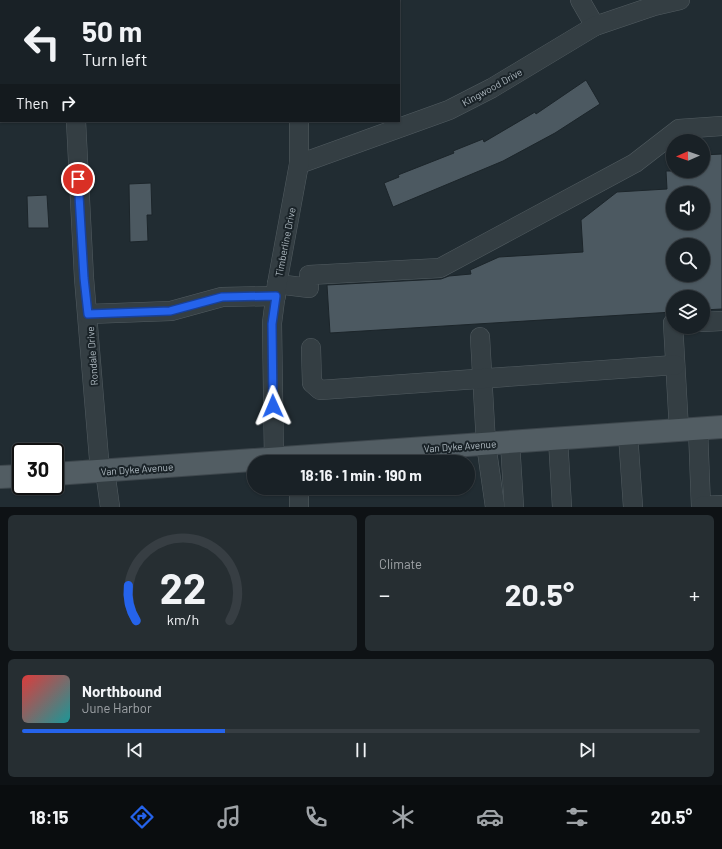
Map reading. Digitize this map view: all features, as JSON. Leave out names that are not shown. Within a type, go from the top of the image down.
[{"type":"main road","name":"Van Dyke Avenue","points":[[357,455],[510,442],[722,427]]},
{"type":"main road","name":"Van Dyke Avenue","points":[[64,473],[247,462]]},
{"type":"main road","points":[[0,477],[12,476]]},
{"type":"street","points":[[580,0],[595,26]]},
{"type":"street","name":"Kingwood Drive","points":[[299,164],[449,110],[492,88],[595,26],[654,6],[680,0]]},
{"type":"street","name":"Rondale Drive","points":[[76,122],[80,222],[88,314],[103,471],[110,507]]},
{"type":"street","name":"Timberline Drive","points":[[274,455],[272,324],[276,290],[299,164],[299,122]]},
{"type":"street","points":[[88,314],[170,311],[222,297],[276,290],[309,288],[309,275],[440,268],[636,163],[679,130],[722,126]]},
{"type":"street","points":[[710,322],[722,321]]},
{"type":"street","points":[[673,334],[675,365],[702,506],[722,505]]},
{"type":"street","points":[[480,337],[486,444],[494,507]]},
{"type":"street","points":[[311,348],[312,383],[320,390],[675,365]]},
{"type":"street","points":[[628,434],[633,507]]},
{"type":"street","points":[[558,439],[562,507]]},
{"type":"street","points":[[510,442],[514,507]]},
{"type":"street","points":[[299,495],[299,507]]},
{"type":"building","points":[[586,80],[600,104],[555,133],[503,161],[393,207],[384,183],[399,177],[398,175],[454,153],[453,151],[483,139],[484,142],[535,112],[536,114]]},
{"type":"building","points":[[722,154],[722,309],[710,310],[710,290],[666,290],[666,312],[330,333],[327,285],[441,279],[449,276],[471,274],[470,270],[499,257],[583,252],[581,220],[617,192],[666,189],[666,230],[710,230],[710,186],[667,186],[666,178],[710,178],[710,155]]},
{"type":"building","points":[[151,183],[152,215],[147,215],[148,241],[130,242],[129,184]]},
{"type":"building","points":[[47,195],[49,228],[28,228],[27,196]]},
{"type":"route","points":[[78,179],[84,278],[88,314],[170,311],[183,306],[222,297],[276,296],[272,324],[273,406]]}]
